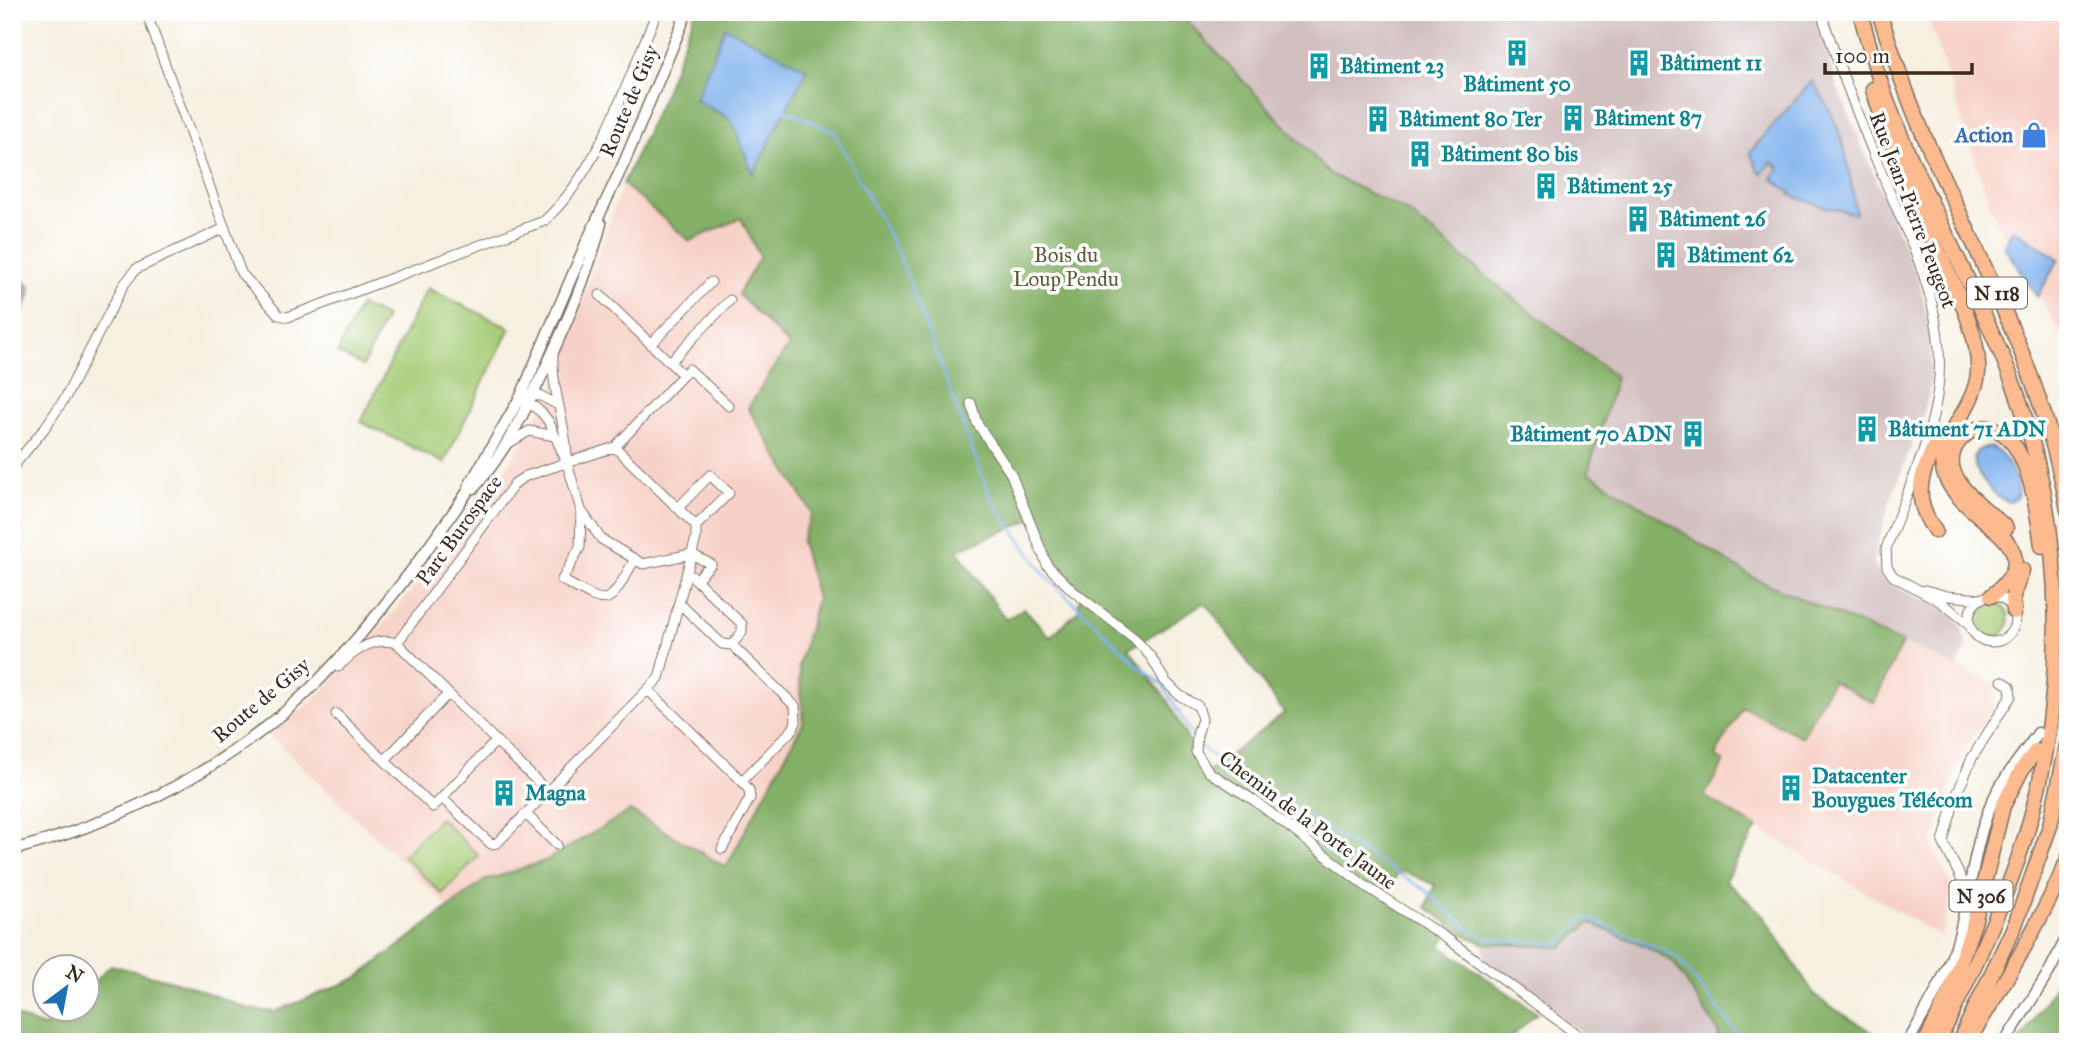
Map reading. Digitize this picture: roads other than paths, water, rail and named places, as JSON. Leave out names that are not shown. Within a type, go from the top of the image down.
[{"type":"highway","points":[[1859,12],[1863,53],[1889,138],[1970,329],[1977,352],[1978,377],[1971,397],[1946,440],[1941,468],[1954,493],[2008,541],[2014,553],[2013,572],[2004,585],[1985,597]]},
{"type":"highway","name":"N 118","points":[[1859,12],[1887,101],[1985,315],[2023,413],[2048,515],[2056,620],[2054,663],[2045,748],[2034,805],[2018,860],[1995,919],[1938,1042]]},
{"type":"highway","name":"N 118","points":[[1878,12],[1903,85],[1928,145],[2029,368],[2051,434],[2068,510]]},
{"type":"highway","points":[[1886,12],[1903,85]]},
{"type":"highway","points":[[1935,531],[1922,510],[1919,491],[1933,450],[1966,385],[1970,363],[1970,329]]},
{"type":"highway","points":[[2014,612],[2013,596],[2024,561],[2022,548],[2013,534],[1961,484],[1953,468],[1953,453],[1960,439],[1981,428],[2005,435],[2023,461],[2034,501],[2056,620]]},
{"type":"highway","points":[[1959,1042],[2019,914],[2050,826],[2068,741]]},
{"type":"highway","name":"N 306","points":[[1926,1042],[1963,958],[2003,806],[2022,769],[2036,751]]},
{"type":"highway","name":"N 306","points":[[1967,1042],[2010,973],[2054,892],[2068,859]]},
{"type":"street","points":[[146,12],[241,273],[279,315],[288,317],[544,221],[556,210],[591,160],[657,12]]},
{"type":"street","name":"Route de Gisy","points":[[12,850],[65,836],[162,794],[203,771],[293,704],[394,595],[468,491],[527,398],[587,241],[606,205],[687,12]]},
{"type":"street","name":"Rue Jean-Pierre Peugeot","points":[[1821,12],[1857,115],[1929,289],[1938,325],[1938,387],[1929,434],[1885,548],[1887,568],[1893,576],[1920,590],[1969,624]]},
{"type":"street","name":"Route de Gisy","points":[[468,491],[475,488],[504,447],[553,351],[586,272],[606,205]]},
{"type":"street","points":[[12,468],[65,398],[122,286],[136,270],[225,228]]},
{"type":"street","points":[[651,344],[711,282]]},
{"type":"street","points":[[600,295],[683,374],[689,369],[729,406]]},
{"type":"street","points":[[670,362],[730,300]]},
{"type":"street","points":[[553,351],[553,381],[566,435],[567,463]]},
{"type":"street","name":"Parc Burospace","points":[[397,643],[457,565],[507,490],[526,476],[615,447],[683,374]]},
{"type":"street","points":[[527,398],[544,398],[558,405]]},
{"type":"street","points":[[527,398],[546,417],[567,463],[581,510],[601,539],[648,565],[691,554],[711,564],[697,579]]},
{"type":"street","name":"Chemin de la Porte Jaune","points":[[971,403],[977,423],[1011,474],[1047,565],[1073,591],[1134,638],[1151,657],[1165,681],[1179,695],[1198,706],[1202,719],[1196,752],[1209,772],[1255,801],[1364,886],[1449,940],[1587,1042]]},
{"type":"street","name":"Parc Burospace","points":[[504,447],[529,431],[555,436]]},
{"type":"street","points":[[615,447],[696,526]]},
{"type":"street","points":[[442,798],[491,844],[497,844],[659,678],[687,572],[696,526],[729,493],[710,475],[678,508]]},
{"type":"street","points":[[581,510],[580,547],[562,580],[599,600],[607,600],[614,596],[635,559]]},
{"type":"street","points":[[580,547],[601,539]]},
{"type":"street","points":[[687,572],[741,624],[742,632],[732,645]]},
{"type":"street","points":[[1920,590],[1947,596],[1985,597],[2005,600],[2014,612],[2013,628],[1996,642],[1975,635],[1969,624],[1970,610],[1985,597]]},
{"type":"street","points":[[679,603],[722,644],[732,645],[795,706],[796,722],[793,729],[742,781]]},
{"type":"street","points":[[293,704],[319,685],[354,651],[374,643],[397,643],[548,792]]},
{"type":"street","points":[[1967,894],[1942,842],[1955,799],[1972,758],[2011,696],[2010,686],[2002,681]]},
{"type":"street","points":[[648,690],[749,790],[750,798],[722,849]]},
{"type":"street","points":[[385,760],[448,694]]},
{"type":"street","points":[[337,714],[433,807],[496,741]]},
{"type":"street","points":[[1908,1042],[1929,1006],[1954,951],[1975,858],[1992,802],[2038,733]]},
{"type":"street","points":[[526,814],[557,845]]},
{"type":"street","points":[[1952,861],[1963,862],[1975,858]]},
{"type":"street","points":[[2005,1042],[2049,972],[2068,935]]},
{"type":"water","points":[[725,27],[807,69],[753,174],[731,119],[695,100]]},
{"type":"water","points":[[1812,81],[1831,113],[1843,144],[1856,214],[1790,195],[1791,193],[1772,178],[1779,168],[1772,162],[1762,173],[1750,152]]},
{"type":"water","points":[[2013,229],[2059,259],[2037,297],[2004,246]]},
{"type":"water","points":[[1990,447],[2007,461],[2014,476],[2017,498],[2010,502],[1992,491],[1981,478],[1975,464],[1973,458],[1978,450]]},
{"type":"waterway","points":[[783,109],[834,132],[899,255],[991,499],[1045,575],[1140,667],[1163,685],[1193,737]]},
{"type":"waterway","points":[[1199,745],[1218,761],[1427,891],[1467,928],[1484,938],[1558,944],[1585,917],[1676,956],[1744,1042]]},
{"type":"tunnel","points":[[2051,714],[2068,690]]},
{"type":"tunnel","points":[[2047,733],[2068,702]]},
{"type":"place","name":"Bâtiment 50","points":[[1517,53]]},
{"type":"place","name":"Bâtiment 11","points":[[1639,63]]},
{"type":"place","name":"Bâtiment 23","points":[[1319,66]]},
{"type":"place","name":"Bâtiment 87","points":[[1573,118]]},
{"type":"place","name":"Bâtiment 80 Ter","points":[[1378,119]]},
{"type":"place","name":"Action","points":[[2034,135]]},
{"type":"place","name":"Bâtiment 80 bis","points":[[1420,154]]},
{"type":"place","name":"Bâtiment 25","points":[[1546,186]]},
{"type":"place","name":"Bâtiment 26","points":[[1638,219]]},
{"type":"place","name":"Bâtiment 62","points":[[1666,255]]},
{"type":"place","name":"Bâtiment 71 ADN","points":[[1867,429]]},
{"type":"place","name":"Bâtiment 70 ADN","points":[[1693,434]]},
{"type":"place","name":"Datacenter Bouygues Télécom","points":[[1791,788]]},
{"type":"place","name":"Magna","points":[[504,793]]},
{"type":"park label","name":"Bois du Loup Pendu","points":[[1066,267]]}]
